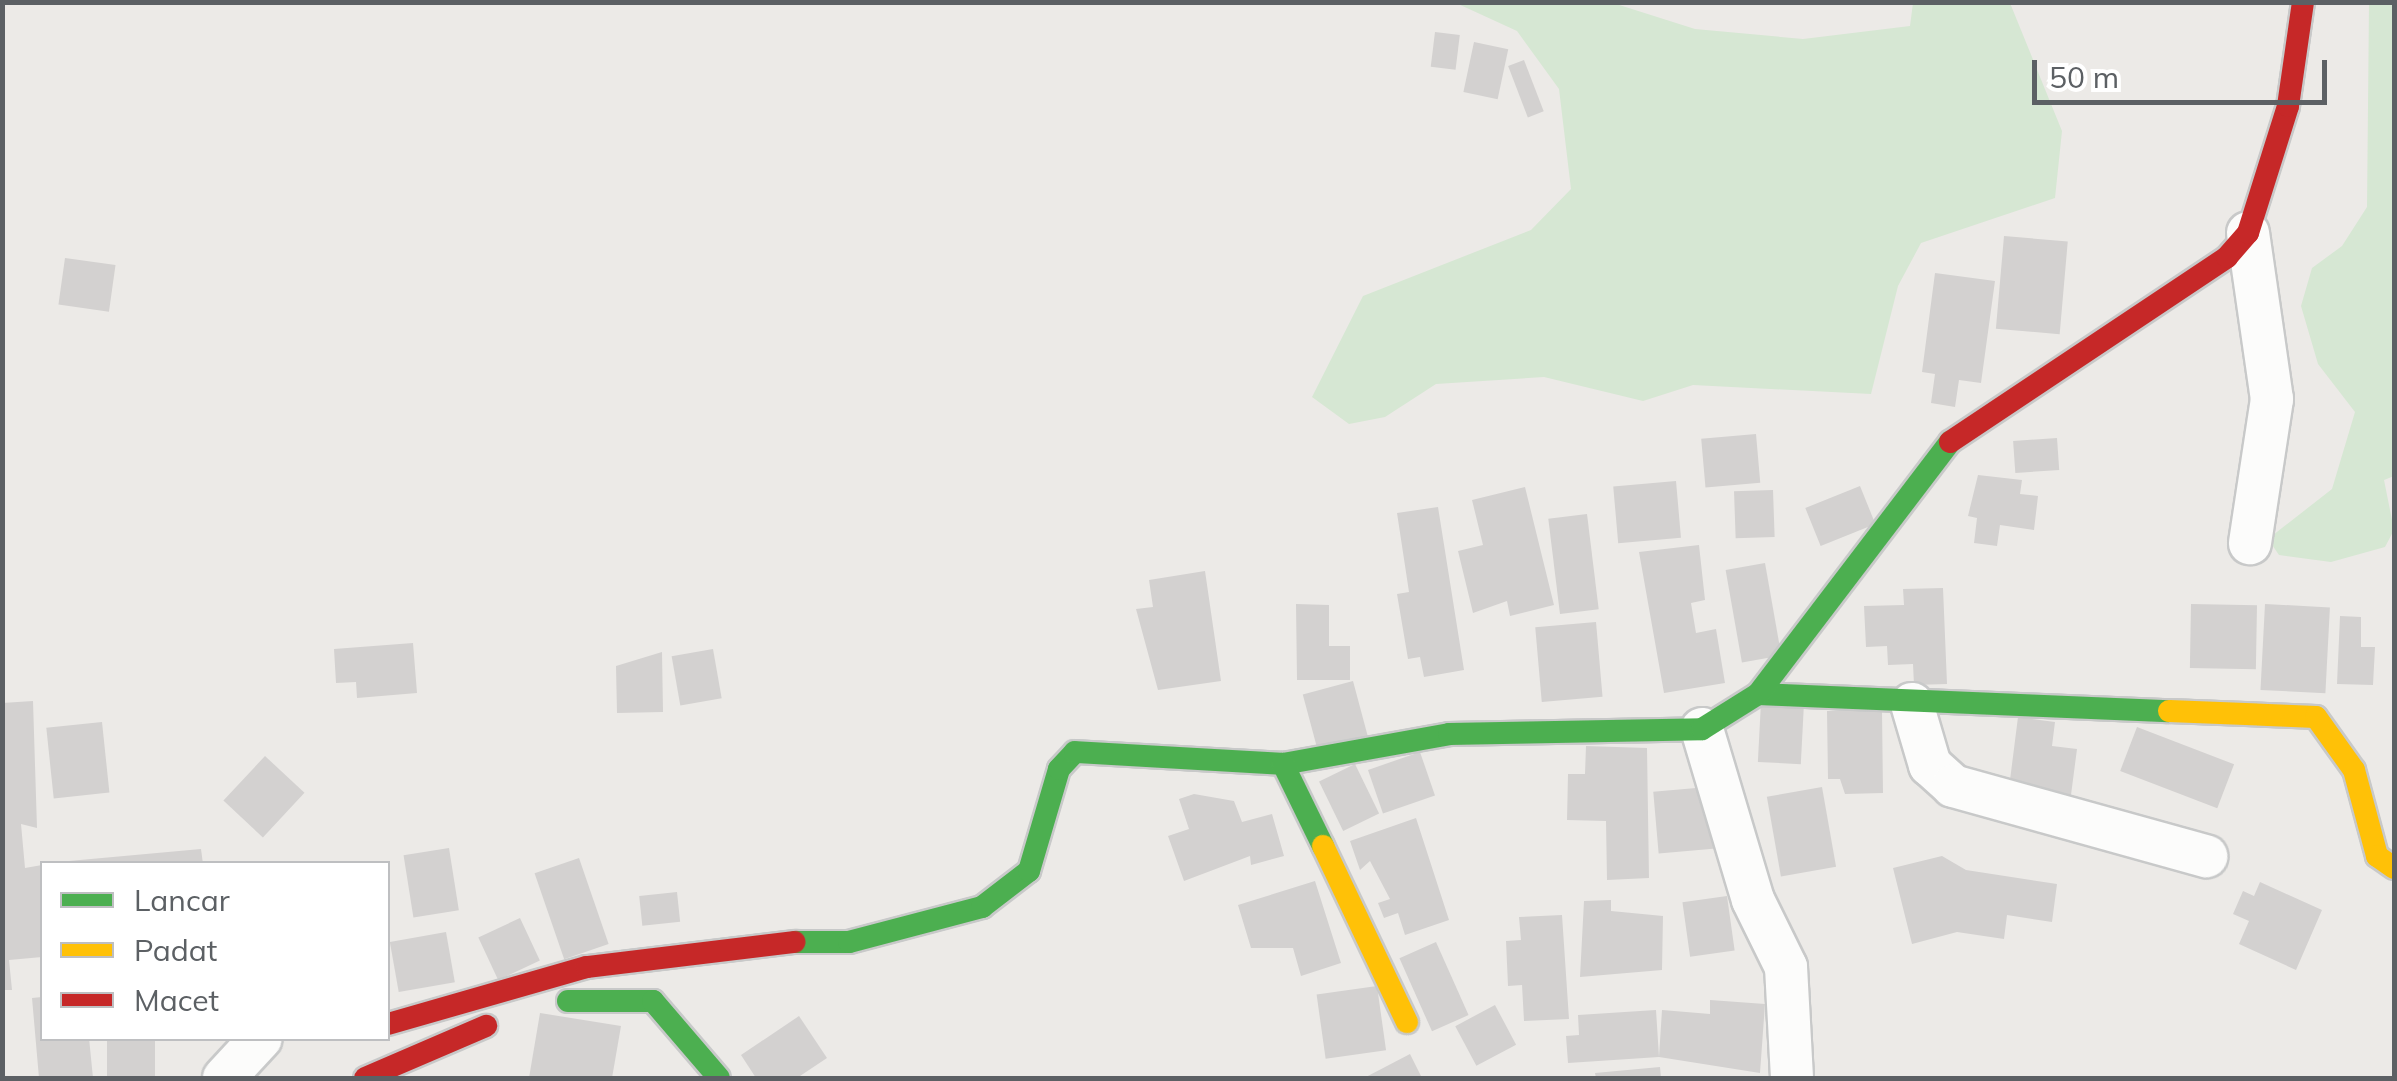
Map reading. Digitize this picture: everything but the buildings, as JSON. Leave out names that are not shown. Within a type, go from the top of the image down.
[{"type":"street","points":[[390,1023],[587,967],[738,943],[848,942],[982,907],[1029,871],[1059,769],[1074,752],[1283,764],[1448,734],[1702,729],[1758,694],[1858,570],[1933,454],[2227,258],[2248,233],[2288,106],[2303,2]]},
{"type":"street","points":[[2248,233],[2272,399],[2250,543]]},
{"type":"street","points":[[1758,694],[1912,704],[2316,717],[2354,770],[2377,856],[2394,868]]},
{"type":"street","points":[[1912,704],[1935,776],[1953,786],[2206,856]]},
{"type":"street","points":[[1702,729],[1753,900],[1786,967],[1792,1078]]},
{"type":"street","points":[[1283,764],[1407,1022]]},
{"type":"street","points":[[365,1078],[526,1008],[609,994],[654,1001],[720,1078]]},
{"type":"street","points":[[224,1078],[259,1041]]},
{"type":"green space","points":[[1456,3],[1613,3],[1695,29],[1803,39],[1910,26],[1913,3],[2010,3],[2062,131],[2055,198],[1921,243],[1898,286],[1871,394],[1693,385],[1643,401],[1544,377],[1436,384],[1385,417],[1349,424],[1312,397],[1363,296],[1531,230],[1571,189],[1559,89],[1517,31]]},
{"type":"green space","points":[[2369,3],[2394,3],[2394,476],[2384,480],[2394,530],[2385,547],[2331,562],[2279,555],[2268,539],[2332,489],[2355,412],[2318,364],[2301,306],[2312,268],[2342,246],[2367,207]]},
{"type":"traffic: fast","points":[[1283,764],[1449,734],[1702,729],[1758,694],[1950,442]]},
{"type":"traffic: fast","points":[[1758,694],[2169,711]]},
{"type":"traffic: fast","points":[[795,942],[849,942],[982,907],[1029,871],[1059,769],[1075,752],[1283,764],[1323,846]]},
{"type":"traffic: fast","points":[[568,1001],[653,1001],[719,1078]]},
{"type":"traffic: slow","points":[[2169,711],[2316,717],[2354,770],[2377,856],[2394,868]]},
{"type":"traffic: slow","points":[[1323,846],[1407,1022]]},
{"type":"traffic: jam","points":[[1950,442],[2227,257],[2248,233],[2288,106],[2303,2]]},
{"type":"traffic: jam","points":[[390,1023],[587,967],[795,942]]},
{"type":"traffic: jam","points":[[365,1078],[486,1026]]}]
